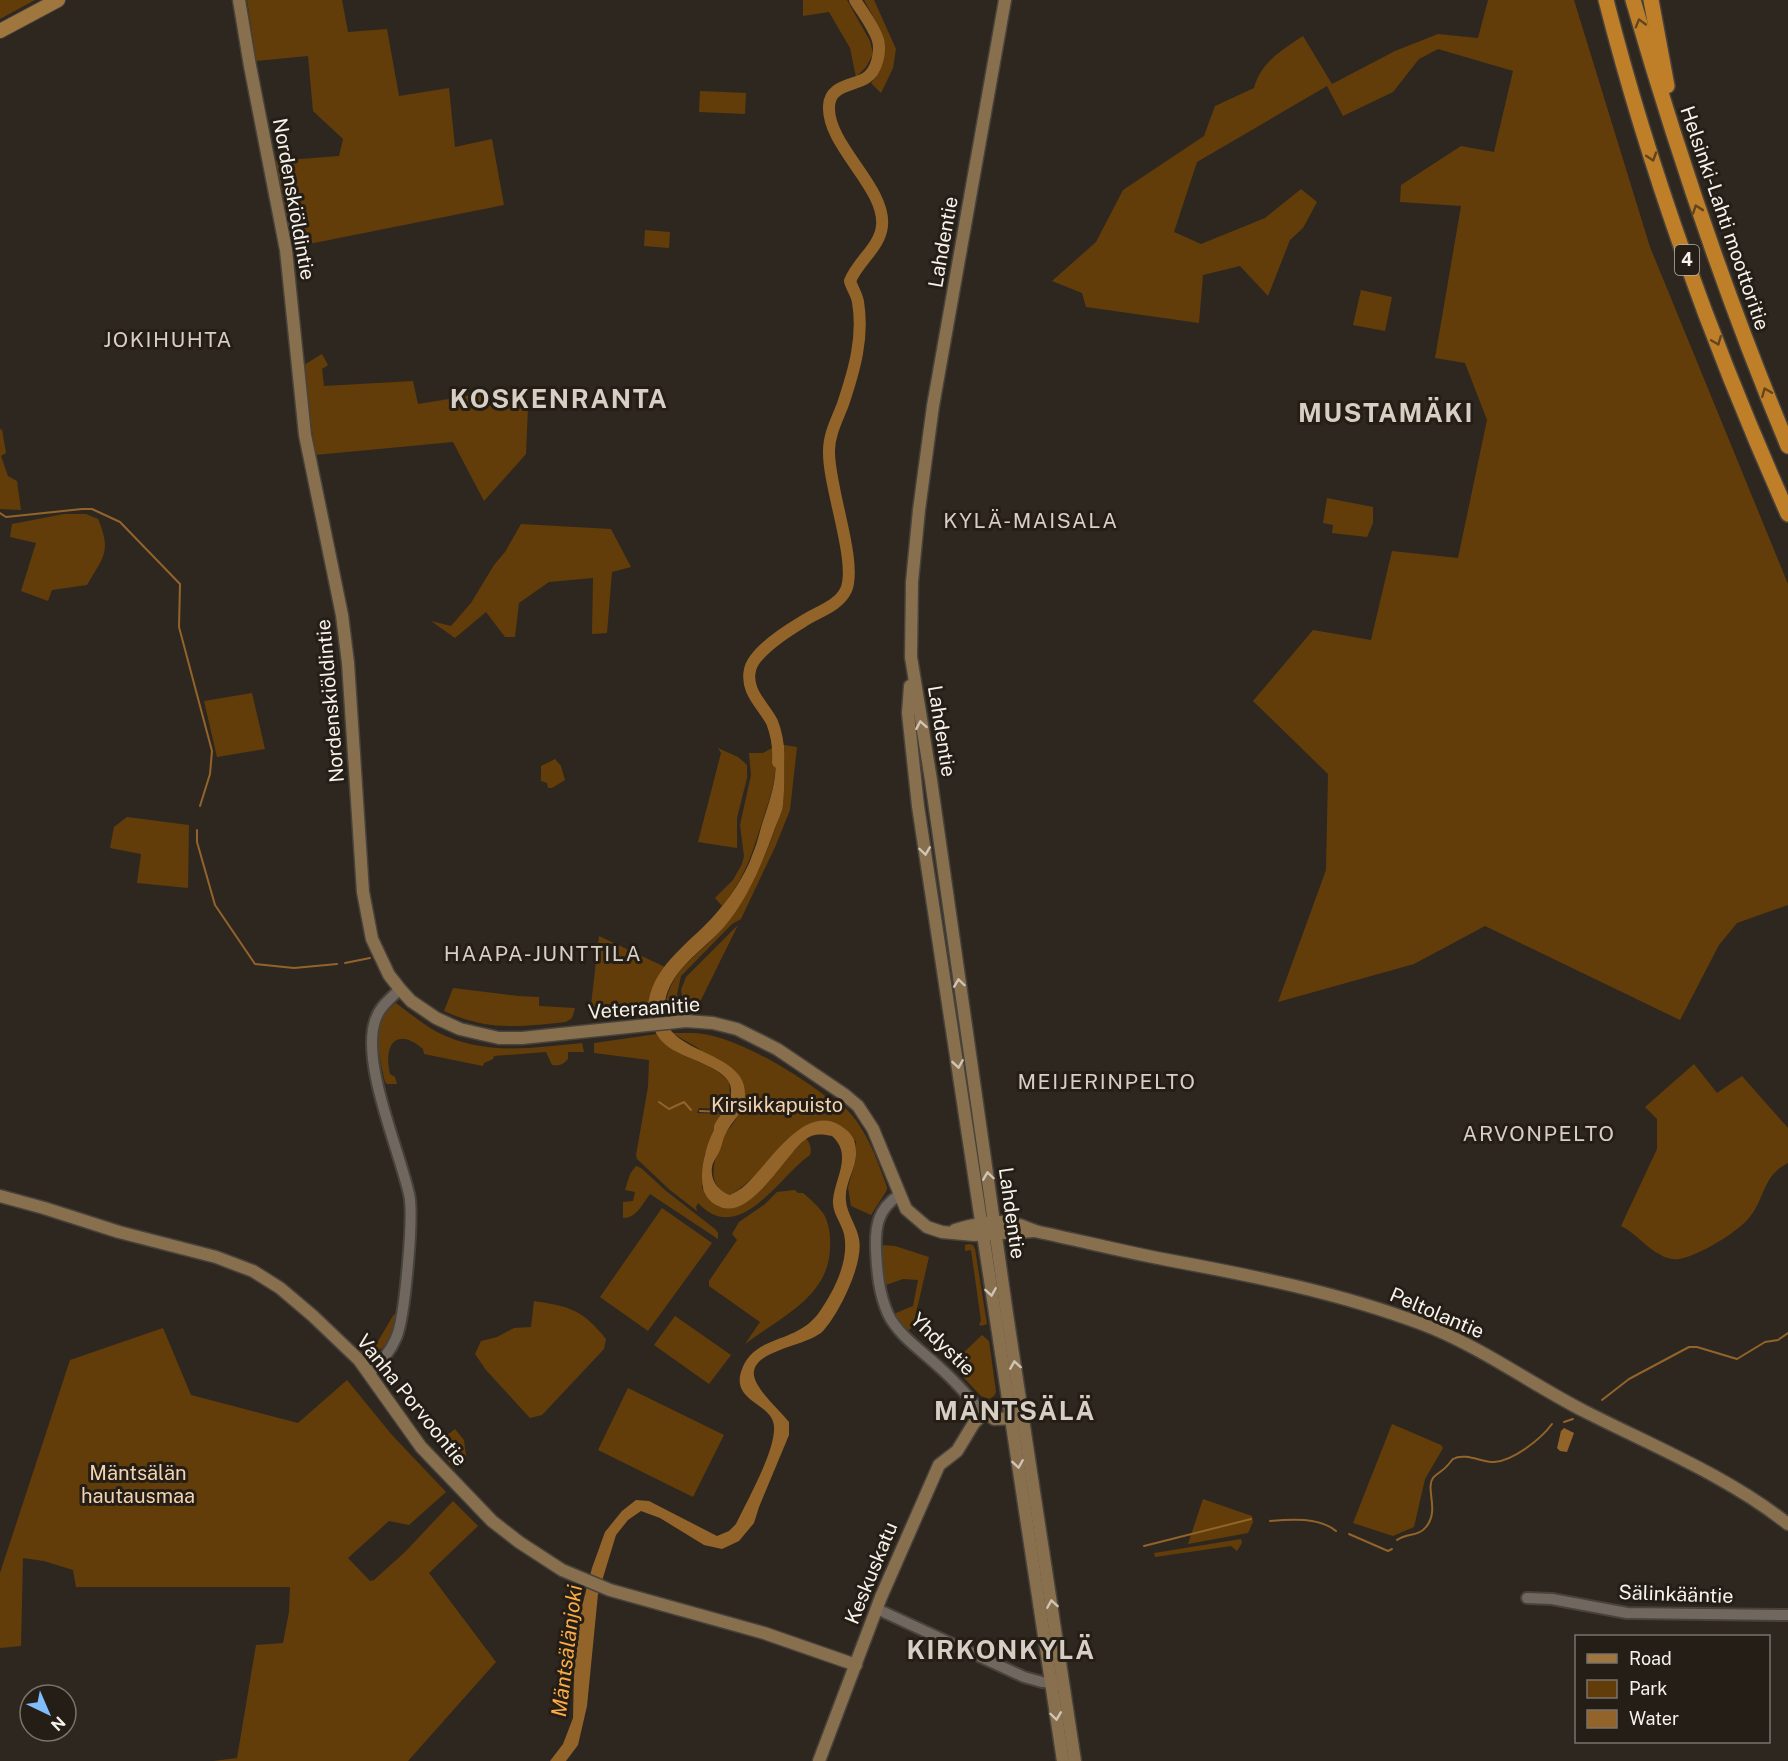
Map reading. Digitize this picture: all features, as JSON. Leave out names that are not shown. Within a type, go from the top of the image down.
[{"type":"highway","points":[[1598,0],[1640,120]]},
{"type":"highway","name":"4","points":[[1606,0],[1640,120],[1676,229],[1711,326],[1788,514]]},
{"type":"highway","name":"Helsinki-Lahti moottoritie","points":[[1633,0],[1689,185],[1734,313],[1788,446]]},
{"type":"highway","points":[[1651,0],[1667,85],[1688,157],[1689,185]]},
{"type":"main road","points":[[0,31],[58,0]]},
{"type":"main road","name":"Nordenskiöldintie","points":[[239,0],[286,250],[305,435],[342,615],[348,663],[367,920],[378,954],[389,975],[400,989]]},
{"type":"main road","name":"Lahdentie","points":[[1005,0],[933,406],[919,510],[910,624],[912,670],[931,780],[995,1228],[1016,1412],[1056,1677],[1063,1761]]},
{"type":"main road","name":"Lahdentie","points":[[912,670],[908,713],[915,783],[969,1134],[981,1229],[1016,1412]]},
{"type":"main road","name":"Veteraanitie","points":[[400,989],[411,1001],[436,1018],[460,1029],[500,1038],[522,1038],[674,1022],[706,1022],[737,1029],[777,1049],[858,1106],[873,1129],[899,1195],[910,1214],[934,1230],[951,1232],[995,1228]]},
{"type":"main road","name":"Vanha Porvoontie","points":[[0,1196],[119,1232],[216,1257],[253,1271],[280,1288],[305,1308],[359,1360],[421,1447],[492,1521],[534,1553],[574,1576],[610,1590],[718,1619],[856,1665]]},
{"type":"main road","name":"Peltolantie","points":[[995,1228],[1018,1224],[1034,1231],[1148,1256],[1261,1277],[1367,1305],[1424,1324],[1473,1348],[1561,1399],[1700,1468],[1788,1524]]},
{"type":"main road","points":[[985,1414],[994,1409],[1016,1412]]},
{"type":"main road","name":"Keskuskatu","points":[[819,1761],[877,1609],[939,1465],[957,1451],[974,1423],[985,1414]]},
{"type":"main road","name":"Lahdentie","points":[[1056,1677],[1075,1761]]},
{"type":"street","points":[[369,1374],[390,1350],[398,1336],[405,1297],[410,1197],[390,1133],[375,1068],[373,1049],[375,1019],[385,1003],[400,989]]},
{"type":"street","name":"Yhdystie","points":[[899,1195],[886,1206],[876,1226],[877,1273],[884,1304],[897,1327],[985,1414]]},
{"type":"street","name":"Sälinkääntie","points":[[1527,1598],[1552,1599],[1627,1613],[1788,1615]]},
{"type":"street","points":[[877,1609],[1024,1677],[1056,1677]]},
{"type":"green space","points":[[0,0],[35,0],[0,19]]},
{"type":"green space","points":[[247,0],[342,0],[348,32],[387,29],[399,96],[449,88],[455,147],[492,139],[504,205],[289,248],[275,161],[339,156],[343,139],[313,111],[308,56],[256,61]]},
{"type":"green space","points":[[803,0],[847,0],[870,41],[873,54],[866,67],[856,77],[850,48],[829,12],[803,16]]},
{"type":"green space","points":[[864,0],[874,0],[896,49],[893,68],[881,93],[871,83],[879,73],[883,62],[883,42],[880,31]]},
{"type":"green space","points":[[1488,0],[1574,0],[1650,247],[1788,584],[1788,905],[1737,923],[1719,945],[1680,1020],[1485,926],[1414,964],[1278,1002],[1326,870],[1328,774],[1253,701],[1313,630],[1371,640],[1392,551],[1458,558],[1487,420],[1465,363],[1435,358],[1461,206],[1400,202],[1401,185],[1461,146],[1494,152],[1513,71],[1438,49],[1419,59],[1393,92],[1343,116],[1327,86],[1197,162],[1174,232],[1201,244],[1265,218],[1301,189],[1317,202],[1303,228],[1290,240],[1268,296],[1240,266],[1203,275],[1199,323],[1086,307],[1082,293],[1052,281],[1096,242],[1123,190],[1204,136],[1215,106],[1254,88],[1267,64],[1303,36],[1332,84],[1395,51],[1438,34],[1478,38]]},
{"type":"green space","points":[[700,91],[746,93],[745,114],[699,112]]},
{"type":"green space","points":[[645,230],[670,232],[669,248],[644,246]]},
{"type":"green space","points":[[1361,290],[1392,297],[1385,331],[1353,325]]},
{"type":"green space","points":[[322,354],[328,365],[322,369],[324,386],[413,381],[418,404],[510,389],[528,407],[526,454],[484,501],[453,442],[315,455],[304,365]]},
{"type":"green space","points":[[2,429],[6,453],[1,456],[8,476],[17,481],[21,510],[0,509],[0,430]]},
{"type":"green space","points":[[1327,498],[1373,507],[1373,523],[1367,537],[1332,533],[1333,525],[1323,523]]},
{"type":"green space","points":[[64,514],[86,514],[98,519],[104,539],[104,554],[87,585],[52,590],[48,601],[21,591],[36,543],[10,537],[12,524]]},
{"type":"green space","points":[[521,524],[611,529],[631,567],[612,572],[607,633],[592,634],[593,578],[549,582],[519,603],[515,637],[505,637],[486,612],[455,638],[431,621],[451,626],[471,603]]},
{"type":"green space","points":[[252,693],[265,749],[217,757],[204,701]]},
{"type":"green space","points":[[784,745],[797,747],[790,810],[776,845],[741,919],[732,924],[681,976],[677,994],[681,1012],[664,1014],[667,997],[679,973],[725,925],[747,892],[764,857],[783,805]]},
{"type":"green space","points":[[774,747],[776,766],[773,784],[756,842],[737,886],[722,906],[715,898],[733,880],[744,856],[740,825],[751,775],[749,753],[763,753]]},
{"type":"green space","points":[[718,748],[738,757],[747,765],[747,778],[737,818],[737,848],[698,842],[721,753]]},
{"type":"green space","points":[[555,759],[561,766],[565,780],[548,788],[547,783],[541,781],[541,766]]},
{"type":"green space","points":[[127,817],[189,825],[188,888],[137,883],[141,854],[110,848],[114,827]]},
{"type":"green space","points":[[738,925],[696,1010],[685,1011],[681,990],[686,977]]},
{"type":"green space","points":[[599,936],[665,967],[651,996],[649,1016],[600,1018],[594,1016],[591,1005]]},
{"type":"green space","points":[[453,988],[539,997],[539,1006],[575,1008],[572,1018],[566,1022],[518,1026],[489,1025],[444,1011]]},
{"type":"green space","points":[[396,1003],[437,1032],[472,1045],[527,1048],[582,1043],[584,1052],[568,1052],[568,1059],[559,1065],[552,1065],[546,1052],[494,1056],[483,1066],[424,1054],[423,1049],[414,1042],[399,1039],[390,1047],[388,1055],[390,1074],[395,1077],[397,1084],[387,1084],[380,1058],[378,1032],[383,1016]]},
{"type":"green space","name":"Kirsikkapuisto","points":[[672,1033],[693,1033],[727,1040],[795,1075],[837,1106],[841,1104],[864,1132],[887,1187],[871,1215],[851,1206],[848,1187],[856,1159],[856,1141],[809,1124],[788,1140],[741,1188],[730,1195],[721,1191],[714,1177],[715,1159],[725,1134],[736,1119],[745,1092],[698,1048]]},
{"type":"green space","points":[[657,1034],[673,1050],[713,1069],[729,1082],[730,1095],[725,1109],[699,1108],[697,1113],[721,1114],[714,1126],[715,1130],[704,1156],[702,1188],[719,1207],[795,1150],[806,1138],[809,1142],[810,1155],[758,1204],[743,1213],[729,1217],[714,1214],[698,1203],[697,1211],[670,1190],[637,1159],[648,1087],[649,1060],[594,1053],[594,1043]]},
{"type":"green space","points":[[1694,1064],[1717,1093],[1742,1076],[1788,1128],[1788,1163],[1769,1180],[1757,1207],[1739,1228],[1697,1253],[1672,1259],[1656,1252],[1621,1226],[1657,1149],[1657,1119],[1645,1107]]},
{"type":"green space","points":[[636,1166],[715,1229],[718,1239],[650,1194],[636,1213],[623,1218],[623,1202],[633,1201],[635,1192],[625,1190],[630,1174]]},
{"type":"green space","points":[[795,1190],[803,1193],[825,1217],[830,1239],[827,1265],[821,1280],[800,1305],[745,1344],[760,1322],[709,1286],[709,1281],[737,1240],[732,1234],[739,1222],[765,1204],[777,1192]]},
{"type":"green space","points":[[662,1208],[712,1243],[648,1331],[600,1297]]},
{"type":"green space","points":[[969,1244],[975,1249],[987,1324],[981,1326],[971,1250],[965,1251],[965,1245]]},
{"type":"green space","points":[[880,1245],[895,1246],[929,1257],[913,1326],[909,1330],[901,1325],[895,1315],[913,1306],[918,1280],[903,1279],[883,1286]]},
{"type":"green space","points":[[534,1301],[574,1311],[598,1329],[606,1339],[604,1349],[542,1415],[530,1418],[486,1370],[475,1354],[481,1341],[497,1337],[514,1328],[531,1327]]},
{"type":"green space","points":[[394,1314],[397,1316],[391,1337],[381,1349],[376,1351],[377,1343]]},
{"type":"green space","points":[[675,1316],[731,1355],[709,1384],[654,1345]]},
{"type":"green space","name":"Mäntsälän hautausmaa","points":[[163,1328],[191,1395],[298,1423],[347,1380],[392,1435],[446,1492],[409,1525],[389,1521],[348,1558],[370,1581],[405,1552],[453,1501],[478,1526],[429,1573],[496,1662],[408,1761],[213,1761],[237,1758],[256,1645],[283,1643],[289,1612],[290,1587],[76,1587],[73,1570],[44,1561],[23,1558],[21,1646],[0,1648],[0,1573],[70,1360]]},
{"type":"green space","points":[[982,1335],[989,1341],[996,1392],[989,1399],[981,1396],[953,1366],[957,1359]]},
{"type":"green space","points":[[628,1388],[724,1435],[693,1497],[598,1450]]},
{"type":"green space","points":[[1392,1424],[1441,1445],[1443,1448],[1425,1479],[1414,1527],[1393,1536],[1353,1523]]},
{"type":"green space","points":[[455,1429],[464,1440],[466,1457],[454,1468],[443,1455],[445,1437]]},
{"type":"green space","points":[[1203,1499],[1252,1516],[1253,1522],[1248,1533],[1188,1544]]},
{"type":"green space","points":[[1241,1539],[1242,1543],[1237,1551],[1231,1546],[1155,1557],[1154,1553]]},
{"type":"water","points":[[784,745],[782,808],[759,869],[747,893],[724,927],[678,973],[666,996],[664,1010],[667,1024],[676,1035],[719,1059],[732,1068],[741,1079],[745,1100],[725,1135],[712,1167],[714,1181],[722,1191],[730,1195],[742,1188],[787,1140],[813,1122],[827,1121],[841,1126],[851,1134],[855,1144],[856,1158],[847,1188],[846,1201],[859,1239],[858,1261],[843,1301],[823,1331],[764,1358],[757,1364],[754,1371],[754,1377],[761,1391],[789,1422],[789,1435],[754,1523],[739,1541],[722,1549],[704,1545],[660,1518],[641,1511],[628,1520],[616,1535],[598,1594],[587,1706],[578,1745],[566,1761],[550,1761],[563,1744],[573,1718],[574,1672],[581,1610],[592,1568],[605,1532],[622,1511],[636,1500],[649,1501],[717,1536],[729,1531],[736,1524],[766,1461],[774,1426],[767,1412],[742,1390],[741,1372],[755,1351],[798,1331],[818,1314],[834,1287],[845,1255],[844,1234],[833,1205],[842,1159],[838,1143],[832,1136],[818,1134],[809,1137],[797,1147],[765,1186],[741,1205],[728,1209],[708,1199],[702,1183],[706,1151],[714,1126],[730,1100],[729,1081],[714,1069],[682,1055],[661,1041],[648,1011],[650,995],[662,969],[718,911],[746,871],[772,792],[776,766],[774,747]]},
{"type":"water","points":[[1564,1428],[1574,1433],[1567,1452],[1557,1448],[1561,1431]]},
{"type":"waterway","name":"Mäntsälänjoki","points":[[778,762],[777,742],[772,722],[750,685],[752,663],[780,637],[838,601],[846,590],[849,578],[846,543],[833,484],[829,445],[851,379],[859,341],[860,315],[857,297],[850,281],[877,241],[882,226],[881,211],[875,196],[837,136],[831,121],[829,106],[833,94],[843,87],[866,78],[873,71],[877,61],[878,40],[855,0]]},
{"type":"waterway","points":[[0,513],[6,517],[92,509],[120,522],[180,584],[179,627],[212,751],[210,774],[200,806]]},
{"type":"waterway","points":[[197,830],[197,842],[215,905],[255,964],[294,968],[337,964]]},
{"type":"waterway","points":[[345,963],[370,958]]},
{"type":"waterway","points":[[659,1102],[669,1109],[684,1102],[691,1110]]},
{"type":"waterway","points":[[700,1111],[724,1112]]},
{"type":"waterway","points":[[1602,1400],[1629,1379],[1689,1347],[1697,1347],[1737,1359],[1765,1342],[1778,1340],[1788,1333]]},
{"type":"waterway","points":[[1564,1422],[1573,1419]]},
{"type":"waterway","points":[[1397,1540],[1426,1527],[1432,1514],[1431,1483],[1433,1478],[1453,1459],[1469,1457],[1494,1462],[1510,1458],[1541,1436],[1552,1424]]},
{"type":"waterway","points":[[1144,1546],[1251,1519]]},
{"type":"waterway","points":[[1270,1521],[1313,1521],[1336,1531]]},
{"type":"waterway","points":[[1349,1534],[1388,1551],[1392,1549]]},
{"type":"district","name":"JOKIHUHTA","points":[[168,340]]},
{"type":"district","name":"KOSKENRANTA","points":[[559,399]]},
{"type":"district","name":"MUSTAMÄKI","points":[[1386,413]]},
{"type":"district","name":"KYLÄ-MAISALA","points":[[1031,521]]},
{"type":"district","name":"HAAPA-JUNTTILA","points":[[543,954]]},
{"type":"district","name":"MEIJERINPELTO","points":[[1107,1082]]},
{"type":"district","name":"ARVONPELTO","points":[[1539,1134]]},
{"type":"district","name":"MÄNTSÄLÄ","points":[[1015,1411]]},
{"type":"district","name":"KIRKONKYLÄ","points":[[1001,1650]]}]
